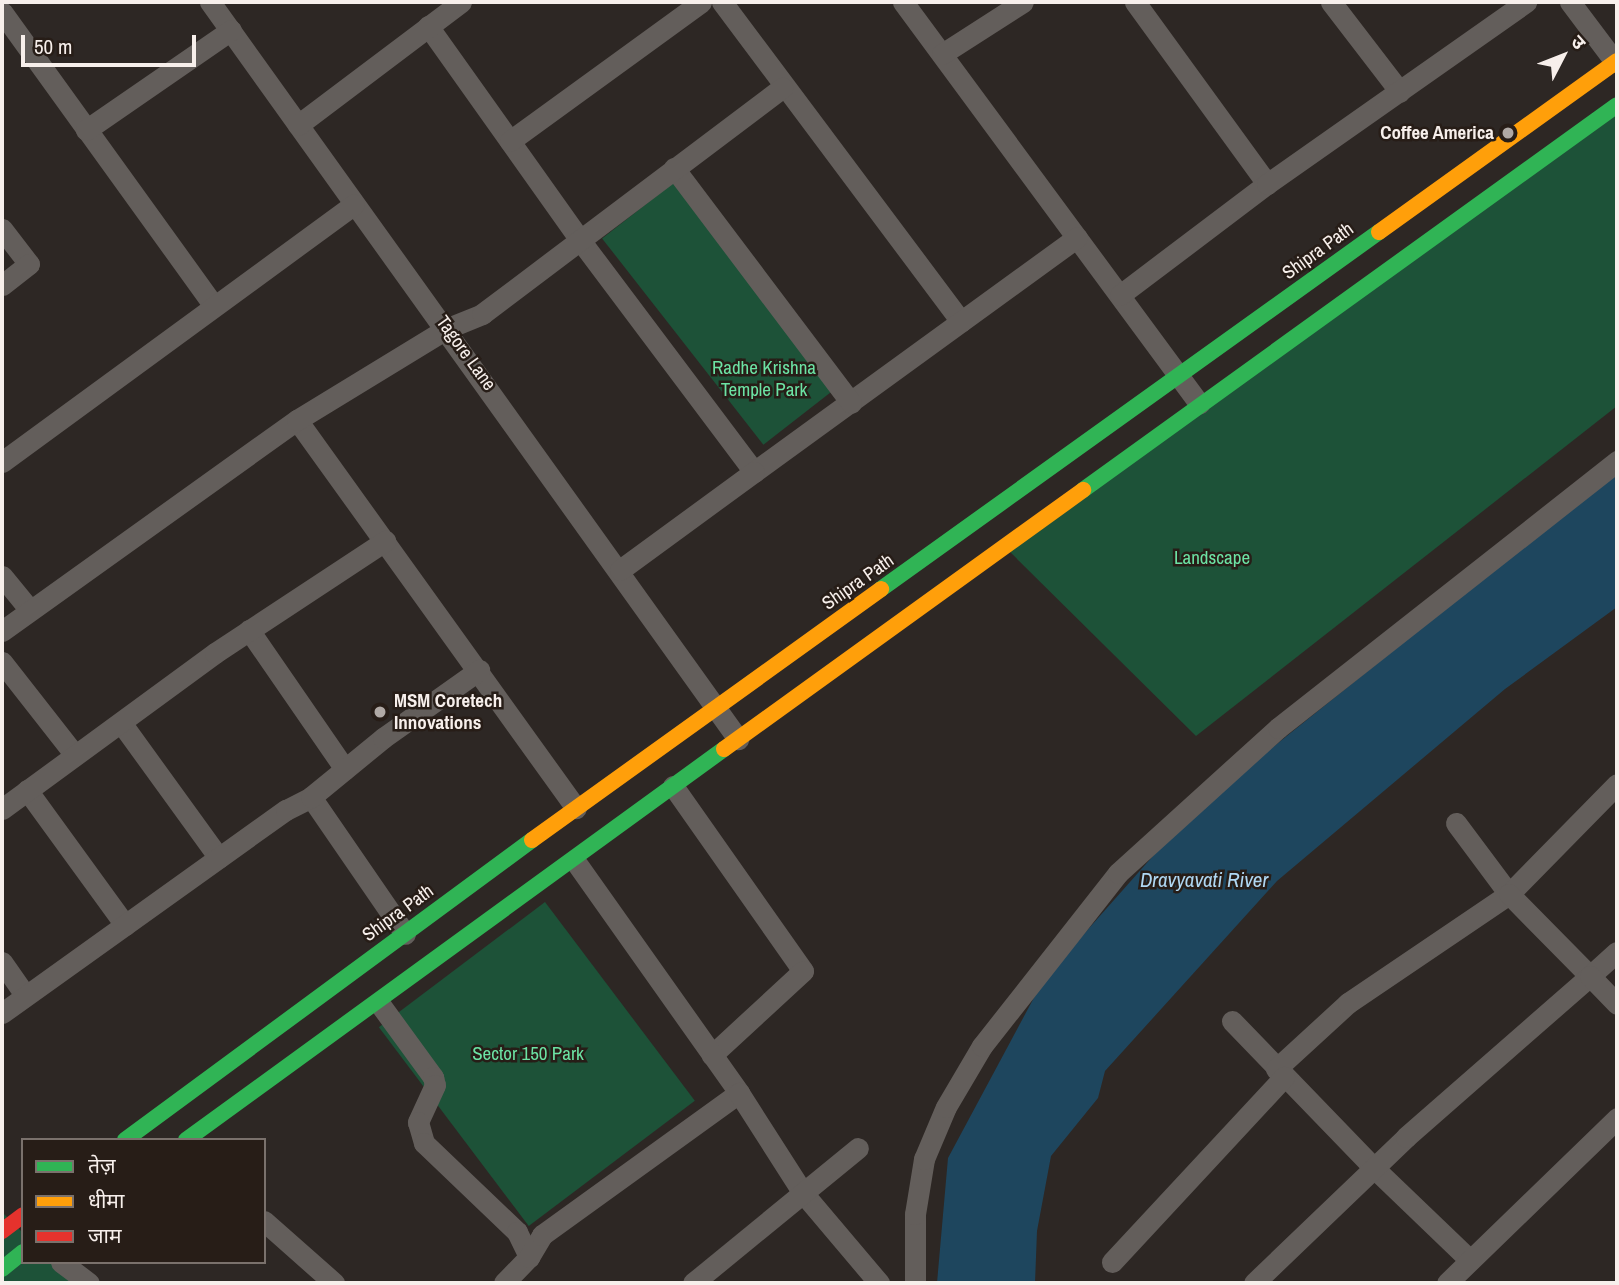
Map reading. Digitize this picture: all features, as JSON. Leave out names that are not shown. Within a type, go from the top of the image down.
[{"type":"street","name":"Tagore Lane","points":[[210,2],[354,204],[448,328],[738,739]]},
{"type":"street","points":[[298,125],[461,2]]},
{"type":"street","points":[[510,141],[701,2]]},
{"type":"street","points":[[722,2],[782,88],[961,322]]},
{"type":"street","points":[[904,2],[1199,404]]},
{"type":"street","points":[[942,54],[1023,2]]},
{"type":"street","points":[[1135,2],[1267,184]]},
{"type":"street","points":[[1331,2],[1400,92]]},
{"type":"street","points":[[1120,295],[1267,184],[1526,2]]},
{"type":"street","points":[[1570,2],[1616,62]]},
{"type":"street","points":[[2,12],[213,305]]},
{"type":"street","points":[[428,26],[580,240],[754,472]]},
{"type":"street","points":[[86,130],[231,30]]},
{"type":"street","name":"Shipra Path","points":[[128,1138],[576,808],[1616,62]]},
{"type":"street","points":[[2,631],[29,609],[297,420],[448,328],[482,314],[782,88]]},
{"type":"street","points":[[189,1138],[575,861],[673,786],[1199,404],[1617,105]]},
{"type":"street","points":[[674,168],[851,402]]},
{"type":"street","points":[[2,462],[354,204]]},
{"type":"street","points":[[2,229],[29,264],[2,285]]},
{"type":"street","points":[[620,570],[1077,237]]},
{"type":"street","points":[[297,420],[576,808]]},
{"type":"street","points":[[915,1283],[915,1214],[924,1159],[946,1107],[982,1046],[1118,873],[1278,728],[1617,461]]},
{"type":"street","points":[[2,809],[249,630],[385,541]]},
{"type":"street","points":[[2,576],[29,609]]},
{"type":"street","points":[[249,630],[345,769]]},
{"type":"street","points":[[2,663],[75,755]]},
{"type":"street","points":[[2,1013],[286,810],[312,797],[345,769],[479,670]]},
{"type":"street","points":[[122,724],[219,858]]},
{"type":"street","points":[[1112,1262],[1280,1073],[1348,1003],[1509,894],[1617,784]]},
{"type":"street","points":[[673,786],[803,971],[712,1055]]},
{"type":"street","points":[[27,790],[125,925]]},
{"type":"street","points":[[312,797],[405,934]]},
{"type":"street","points":[[1456,823],[1509,894],[1617,1004]]},
{"type":"street","points":[[575,861],[739,1093],[803,1193],[879,1283]]},
{"type":"street","points":[[1254,1283],[1374,1168],[1617,952]]},
{"type":"street","points":[[2,962],[25,995]]},
{"type":"street","points":[[379,1003],[433,1077],[435,1085],[418,1122],[424,1143],[517,1232],[529,1257]]},
{"type":"street","points":[[1232,1021],[1374,1168],[1470,1260]]},
{"type":"street","points":[[504,1283],[529,1257],[542,1235],[739,1093]]},
{"type":"street","points":[[1447,1283],[1617,1118]]},
{"type":"street","points":[[693,1283],[858,1148]]},
{"type":"street","points":[[266,1223],[334,1283]]},
{"type":"street","points":[[2,1269],[21,1254]]},
{"type":"street","points":[[64,1264],[89,1283]]},
{"type":"green space","name":"Landscape","points":[[1617,102],[1617,406],[1196,736],[1005,547]]},
{"type":"green space","name":"Radhe Krishna Temple Park","points":[[673,183],[834,389],[763,445],[602,238]]},
{"type":"green space","name":"Sector 150 Park","points":[[545,902],[695,1101],[529,1226],[379,1027]]},
{"type":"green space","points":[[2,1212],[21,1231],[21,1264],[64,1264],[89,1283],[2,1283]]},
{"type":"water","name":"Dravyavati River","points":[[1617,471],[1617,607],[1505,689],[1277,881],[1105,1071],[1098,1098],[1051,1156],[1037,1231],[1035,1283],[937,1283],[948,1158],[1044,979],[1192,812]]},
{"type":"traffic: fast","points":[[1083,490],[1617,105]]},
{"type":"traffic: fast","points":[[881,589],[1379,232]]},
{"type":"traffic: fast","points":[[189,1138],[724,749]]},
{"type":"traffic: fast","points":[[128,1138],[532,840]]},
{"type":"traffic: fast","points":[[2,1269],[21,1254]]},
{"type":"traffic: slow","points":[[1379,232],[1617,61]]},
{"type":"traffic: slow","points":[[724,749],[1083,490]]},
{"type":"traffic: slow","points":[[532,840],[881,589]]},
{"type":"traffic: jam","points":[[2,1231],[21,1217]]},
{"type":"place","name":"Coffee America","points":[[1508,133]]},
{"type":"place","name":"MSM Coretech Innovations","points":[[380,712]]}]
